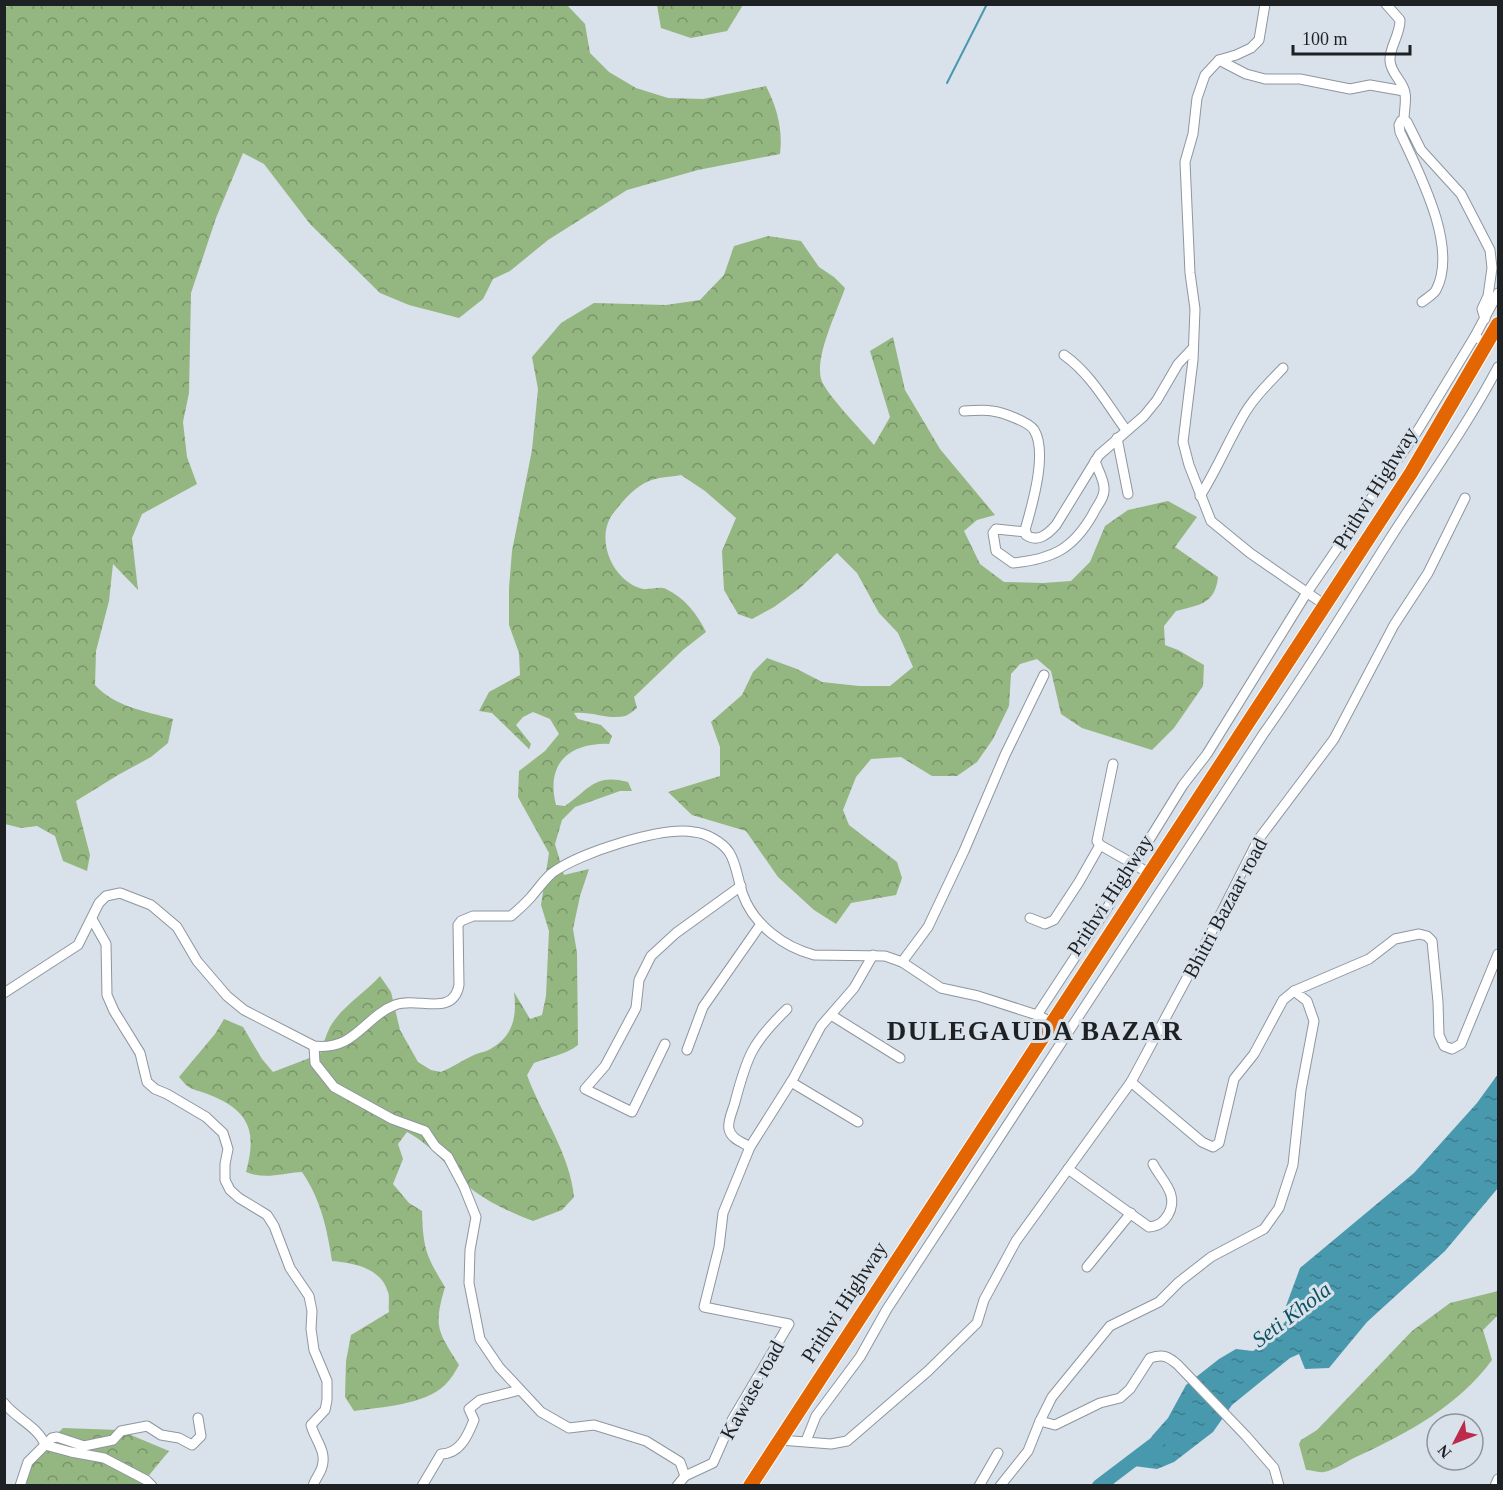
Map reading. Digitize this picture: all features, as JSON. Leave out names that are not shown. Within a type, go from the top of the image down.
[{"type":"highway","name":"Prithvi Highway","points":[[750,1485],[1325,605],[1429,442],[1498,324]]},
{"type":"street","points":[[1265,4],[1259,40],[1244,52],[1219,60],[1205,75],[1197,98],[1193,134],[1185,162],[1190,273],[1195,309],[1183,442],[1200,496],[1211,521],[1250,553],[1325,605]]},
{"type":"street","points":[[1386,4],[1400,20],[1397,38],[1390,51],[1390,63],[1404,91],[1404,120],[1432,165],[1461,194],[1490,250],[1492,268],[1488,296],[1482,309],[1485,319]]},
{"type":"street","points":[[1219,60],[1246,74],[1265,79],[1300,79],[1350,89],[1370,85],[1404,91]]},
{"type":"street","points":[[1404,120],[1399,125],[1400,132],[1434,208],[1441,239],[1443,271],[1436,291],[1422,302]]},
{"type":"street","points":[[1037,1015],[1183,784],[1207,754],[1306,594],[1418,430],[1485,319],[1498,293]]},
{"type":"street","points":[[1475,336],[1488,344]]},
{"type":"street","points":[[964,411],[992,411],[1023,422],[1034,429],[1038,441],[1040,464],[1026,532],[1030,538],[1038,539],[1048,534],[1064,514],[1099,455],[1143,416],[1157,400],[1178,364],[1193,348]]},
{"type":"street","points":[[1064,355],[1078,365],[1090,379],[1126,430]]},
{"type":"street","points":[[806,1442],[816,1416],[860,1357],[887,1309],[1233,779],[1298,684],[1498,367]]},
{"type":"street","points":[[1200,496],[1213,476],[1242,416],[1283,368]]},
{"type":"street","points":[[1117,438],[1128,494]]},
{"type":"street","points":[[1429,442],[1445,454]]},
{"type":"street","points":[[1026,532],[996,529],[993,532],[996,551],[1013,563],[1033,561],[1066,549],[1077,538],[1104,495],[1104,485],[1095,462]]},
{"type":"street","name":"Bhitri Bazaar road","points":[[780,1440],[831,1444],[847,1441],[928,1371],[977,1323],[984,1300],[1016,1241],[1131,1082],[1258,840],[1334,739],[1394,626],[1428,573],[1465,498]]},
{"type":"street","points":[[902,962],[928,927],[1044,675]]},
{"type":"street","points":[[1113,764],[1097,841],[1100,845],[1149,873]]},
{"type":"street","points":[[4,993],[78,945],[99,903],[106,896],[125,894],[151,905],[177,927],[197,961],[227,996],[244,1010],[314,1046],[326,1048],[340,1044],[392,1006],[402,1003],[442,1005],[450,1002],[458,991],[459,985],[457,937],[458,925],[461,921],[479,916],[511,916],[553,873],[588,855],[654,834],[684,831],[697,832],[721,844],[729,852],[744,897],[761,924],[777,938],[803,952],[814,955],[885,956],[902,962],[941,988],[978,996],[1052,1022]]},
{"type":"street","points":[[1030,918],[1045,924],[1054,920],[1100,845]]},
{"type":"street","points":[[665,1044],[632,1112],[585,1089],[605,1066],[636,1008],[639,980],[651,956],[676,933],[741,886]]},
{"type":"street","points":[[92,919],[106,944],[107,995],[114,1011],[140,1053],[147,1082],[155,1089],[206,1118],[223,1133],[228,1149],[225,1180],[230,1190],[267,1215],[274,1226],[290,1268],[309,1296],[314,1350],[327,1381],[327,1400],[324,1410],[311,1425],[323,1449],[322,1467],[313,1485]]},
{"type":"street","points":[[687,1050],[703,1007],[761,924]]},
{"type":"street","points":[[1131,1082],[1202,1142],[1213,1147],[1219,1143],[1234,1079],[1254,1054],[1283,1000],[1294,991],[1370,959],[1395,939],[1419,934],[1427,936],[1432,941],[1439,1035],[1444,1046],[1452,1049],[1461,1044],[1498,954]]},
{"type":"street","points":[[787,1009],[759,1037],[749,1054],[728,1128],[732,1137],[750,1147],[791,1082],[817,1032],[854,988],[873,955]]},
{"type":"street","points":[[1000,1485],[1028,1451],[1052,1397],[1110,1326],[1159,1302],[1179,1282],[1211,1257],[1264,1229],[1279,1208],[1293,1165],[1301,1090],[1314,1021],[1307,1001],[1294,991]]},
{"type":"street","points":[[831,1015],[900,1058]]},
{"type":"street","points":[[314,1046],[315,1063],[334,1087],[392,1119],[425,1131],[435,1146],[448,1157],[464,1187],[476,1217],[470,1250],[469,1283],[480,1339],[499,1367],[540,1412],[569,1428],[594,1425],[646,1441],[680,1462],[685,1476]]},
{"type":"street","points":[[791,1082],[858,1122]]},
{"type":"street","name":"Kawase road","points":[[677,1485],[685,1476],[712,1463],[732,1420],[789,1324],[704,1307],[719,1247],[723,1213],[750,1147]]},
{"type":"street","points":[[1068,1168],[1149,1227],[1164,1222],[1171,1209],[1171,1195],[1165,1179],[1153,1164]]},
{"type":"street","points":[[1087,1267],[1131,1214]]},
{"type":"street","points":[[1040,1421],[1055,1425],[1100,1403],[1120,1398],[1130,1389],[1150,1358],[1161,1355],[1168,1357],[1178,1365],[1246,1436],[1274,1468],[1279,1485]]},
{"type":"street","points":[[422,1485],[441,1454],[454,1451],[463,1443],[474,1420],[469,1408],[480,1400],[520,1390]]},
{"type":"street","points":[[4,1403],[10,1412],[42,1438],[45,1445]]},
{"type":"street","points":[[20,1485],[28,1462],[52,1438],[57,1437],[84,1446],[113,1440],[121,1431],[147,1426],[160,1435],[179,1438],[192,1444],[201,1436],[198,1418]]},
{"type":"street","points":[[45,1445],[104,1458],[152,1485]]},
{"type":"street","points":[[979,1485],[998,1453]]},
{"type":"street","points":[[1495,1485],[1498,1479]]},
{"type":"green space","points":[[657,4],[743,5],[727,31],[691,38],[661,28]]},
{"type":"green space","points":[[10,5],[567,5],[585,24],[590,53],[609,72],[636,88],[668,98],[703,99],[766,86],[776,111],[781,136],[780,154],[698,170],[627,190],[548,240],[510,271],[493,279],[483,299],[459,318],[409,305],[380,293],[310,224],[264,164],[243,153],[216,218],[191,293],[189,393],[183,422],[187,457],[197,484],[142,514],[132,538],[138,590],[113,564],[109,601],[96,651],[95,685],[121,703],[173,719],[168,743],[151,757],[76,801],[90,855],[87,871],[63,861],[55,836],[37,826],[21,828],[5,824],[4,8]]},
{"type":"green space","points":[[768,236],[801,241],[819,267],[845,288],[824,346],[820,369],[821,379],[837,403],[874,445],[890,417],[870,351],[893,337],[905,390],[940,449],[995,515],[977,520],[964,531],[980,564],[1004,582],[1071,581],[1090,562],[1105,526],[1128,510],[1168,501],[1197,517],[1175,547],[1218,577],[1216,586],[1204,602],[1176,611],[1164,626],[1165,645],[1204,665],[1203,686],[1174,728],[1152,750],[1082,728],[1061,714],[1051,671],[1037,659],[1020,664],[1011,674],[1009,706],[993,739],[977,762],[957,776],[932,776],[901,757],[871,759],[856,777],[843,810],[849,825],[897,862],[902,878],[896,895],[851,903],[836,924],[814,910],[778,877],[746,831],[692,815],[668,792],[720,776],[720,747],[711,722],[742,695],[753,672],[767,658],[797,669],[822,682],[859,686],[890,686],[913,667],[898,633],[879,613],[857,573],[837,553],[800,588],[774,607],[752,619],[738,614],[724,590],[722,551],[736,518],[705,491],[681,475],[653,480],[633,491],[612,515],[607,525],[606,548],[610,559],[623,578],[632,585],[643,589],[663,588],[679,597],[699,619],[706,632],[683,650],[634,697],[637,708],[628,715],[613,717],[574,713],[578,719],[601,725],[612,736],[609,744],[586,746],[568,755],[561,761],[555,776],[556,805],[565,806],[600,781],[628,782],[632,791],[620,791],[575,807],[562,820],[555,844],[564,875],[589,869],[573,929],[577,953],[578,1045],[562,1054],[534,1063],[527,1075],[561,1150],[574,1197],[562,1210],[533,1221],[502,1208],[474,1191],[434,1152],[407,1132],[398,1144],[403,1159],[393,1184],[409,1203],[422,1211],[423,1234],[427,1251],[445,1287],[439,1312],[440,1329],[459,1365],[445,1385],[426,1397],[402,1404],[354,1411],[345,1397],[346,1361],[351,1335],[389,1312],[389,1294],[384,1284],[379,1277],[366,1268],[332,1261],[322,1215],[314,1193],[302,1172],[260,1176],[246,1172],[251,1145],[247,1124],[242,1116],[223,1101],[190,1087],[179,1077],[215,1034],[224,1019],[243,1027],[262,1059],[273,1072],[320,1054],[335,1020],[380,976],[391,992],[400,1030],[418,1062],[431,1070],[441,1072],[499,1043],[512,1024],[515,1009],[514,992],[530,1019],[542,1015],[546,996],[549,931],[541,905],[549,853],[518,797],[519,771],[545,751],[559,734],[550,719],[533,712],[523,717],[516,725],[531,744],[529,749],[492,713],[479,711],[489,692],[520,675],[519,653],[509,625],[509,588],[512,551],[532,450],[538,389],[532,357],[561,323],[594,303],[666,305],[700,300],[724,275],[734,246]]},
{"type":"green space","points":[[1498,1291],[1498,1315],[1483,1330],[1492,1360],[1479,1376],[1448,1405],[1438,1412],[1425,1412],[1425,1421],[1395,1438],[1328,1471],[1306,1470],[1299,1444],[1301,1440],[1317,1430],[1412,1331],[1450,1303]]},
{"type":"green space","points":[[63,1428],[119,1430],[169,1451],[141,1485],[27,1485],[27,1464]]},
{"type":"water","points":[[1498,1074],[1498,1188],[1445,1251],[1367,1322],[1329,1368],[1305,1369],[1299,1354],[1290,1358],[1232,1405],[1213,1432],[1174,1462],[1157,1469],[1126,1465],[1144,1452],[1152,1436],[1168,1418],[1186,1385],[1219,1359],[1236,1349],[1253,1351],[1271,1339],[1289,1317],[1286,1306],[1300,1268],[1414,1173],[1477,1103]]},
{"type":"waterway","points":[[947,83],[987,4]]},
{"type":"waterway","name":"Seti Khola","points":[[1099,1486],[1157,1442]]},
{"type":"district","name":"DULEGAUDA BAZAR","points":[[1035,1031]]}]
